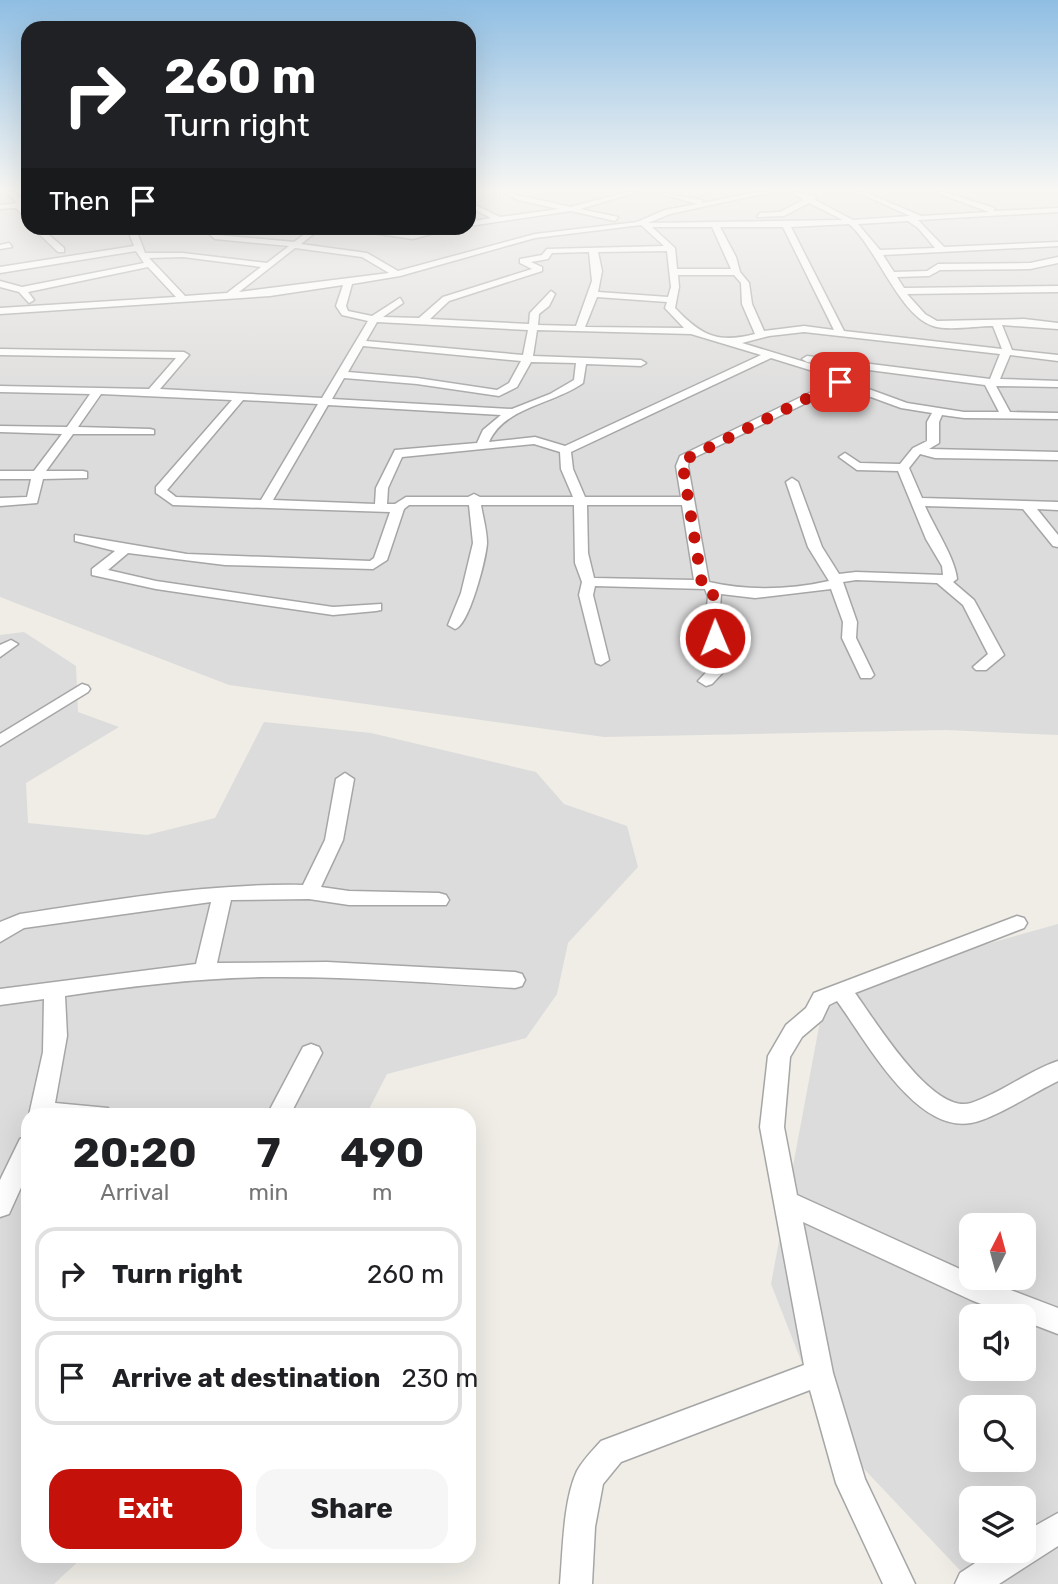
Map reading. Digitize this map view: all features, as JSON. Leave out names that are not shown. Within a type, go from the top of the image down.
[{"type":"street","points":[[0,270],[32,266]]},
{"type":"street","points":[[0,284],[22,290],[141,266]]},
{"type":"street","points":[[152,266],[182,298]]},
{"type":"street","points":[[230,295],[265,266]]},
{"type":"street","points":[[383,266],[397,274]]},
{"type":"street","points":[[0,310],[270,293],[397,274],[426,266]]},
{"type":"street","points":[[422,321],[446,299],[539,269],[533,266]]},
{"type":"street","points":[[579,330],[595,294],[597,266]]},
{"type":"street","points":[[673,266],[673,300],[670,308],[692,331]]},
{"type":"street","points":[[734,266],[745,283],[747,304],[760,334]]},
{"type":"street","points":[[805,266],[836,317],[840,332]]},
{"type":"street","points":[[884,266],[923,318],[935,324],[996,322],[1019,317],[1058,327]]},
{"type":"street","points":[[890,275],[929,273],[939,267],[970,266]]},
{"type":"street","points":[[674,272],[736,272]]},
{"type":"street","points":[[348,282],[341,306],[345,313],[374,319],[579,330],[692,331],[817,369],[840,382],[888,401],[919,408],[935,417],[1058,416]]},
{"type":"street","points":[[903,291],[1058,289]]},
{"type":"street","points":[[22,290],[36,309]]},
{"type":"street","points":[[1007,291],[1015,295],[1016,301]]},
{"type":"street","points":[[342,375],[417,381],[499,393],[513,386],[528,358],[534,313],[546,304],[551,294]]},
{"type":"street","points":[[595,294],[673,300]]},
{"type":"street","points":[[265,503],[374,319],[400,301]]},
{"type":"street","points":[[996,322],[1007,351],[992,382],[1007,416]]},
{"type":"street","points":[[731,343],[760,334],[798,329],[1058,358]]},
{"type":"street","points":[[359,344],[580,362],[641,363]]},
{"type":"street","points":[[0,352],[184,355],[152,392]]},
{"type":"street","points":[[0,365],[14,353]]},
{"type":"street","points":[[381,506],[382,488],[399,453],[535,440],[566,450],[770,354],[992,382],[1058,384]]},
{"type":"street","points":[[481,446],[483,436],[502,418],[567,391],[579,381],[580,362]]},
{"type":"street","points":[[706,681],[724,663],[711,618],[713,590],[688,501],[682,466],[684,458],[840,382]]},
{"type":"street","points":[[0,389],[152,392],[514,412]]},
{"type":"street","points":[[0,502],[33,499],[37,476],[98,391]]},
{"type":"street","points":[[239,398],[160,491],[173,501],[265,503],[298,507],[398,508]]},
{"type":"street","points":[[903,468],[916,450],[933,443],[935,417]]},
{"type":"street","points":[[0,429],[150,432]]},
{"type":"street","points":[[566,450],[564,458],[580,500],[582,569],[589,582],[586,595],[601,660]]},
{"type":"street","points":[[916,450],[935,454],[1058,456]]},
{"type":"street","points":[[845,457],[857,466],[903,468]]},
{"type":"street","points":[[589,582],[767,594],[856,576],[950,579],[949,566],[903,468]]},
{"type":"street","points":[[0,475],[83,475]]},
{"type":"street","points":[[792,482],[815,547],[835,581],[847,611],[849,638],[866,675]]},
{"type":"street","points":[[80,538],[123,551],[291,564],[373,565],[380,560],[398,508],[406,500],[474,498],[688,501]]},
{"type":"street","points":[[455,625],[468,593],[480,543],[474,498]]},
{"type":"street","points":[[917,502],[1058,506]]},
{"type":"street","points":[[1026,504],[1058,543]]},
{"type":"street","points":[[123,551],[97,572],[156,585],[333,611],[376,607]]},
{"type":"street","points":[[941,579],[969,603],[996,655],[981,667]]},
{"type":"street","points":[[0,741],[82,689]]},
{"type":"street","points":[[309,892],[334,840],[345,779]]},
{"type":"street","points":[[0,935],[7,927],[20,921],[168,898],[309,892],[349,898],[439,900]]},
{"type":"street","points":[[204,973],[223,894]]},
{"type":"street","points":[[899,1584],[850,1483],[818,1373],[772,1127],[779,1056],[794,1031],[814,1014],[821,999],[1017,923]]},
{"type":"street","points":[[0,997],[52,989],[264,969],[356,970],[515,980]]},
{"type":"street","points":[[41,1108],[52,1069],[57,1007],[52,989]]},
{"type":"street","points":[[841,990],[907,1076],[936,1107],[959,1115],[972,1112],[1058,1070]]},
{"type":"street","points":[[282,1108],[312,1054]]},
{"type":"street","points":[[0,1206],[21,1161]]},
{"type":"street","points":[[786,1202],[979,1292],[1058,1321]]},
{"type":"street","points":[[576,1584],[580,1527],[589,1478],[611,1451],[818,1373]]},
{"type":"street","points":[[1036,1542],[1058,1528]]},
{"type":"street","points":[[971,1584],[1003,1563]]},
{"type":"shaded area","points":[[0,266],[1058,266],[1058,735],[946,730],[604,737],[229,685],[0,597]]},
{"type":"shaded area","points":[[24,632],[76,666],[78,712],[119,727],[26,783],[28,823],[147,835],[215,818],[264,722],[371,733],[536,772],[564,804],[627,826],[638,867],[568,943],[557,994],[526,1038],[387,1074],[370,1108],[21,1108],[21,1563],[76,1563],[54,1584],[0,1584],[0,635]]},
{"type":"shaded area","points":[[1058,924],[1058,1584],[973,1584],[829,1432],[771,1284],[826,989]]},
{"type":"route","points":[[715,638],[711,618],[715,597],[710,586],[702,584],[682,461],[805,397],[840,382]]}]
